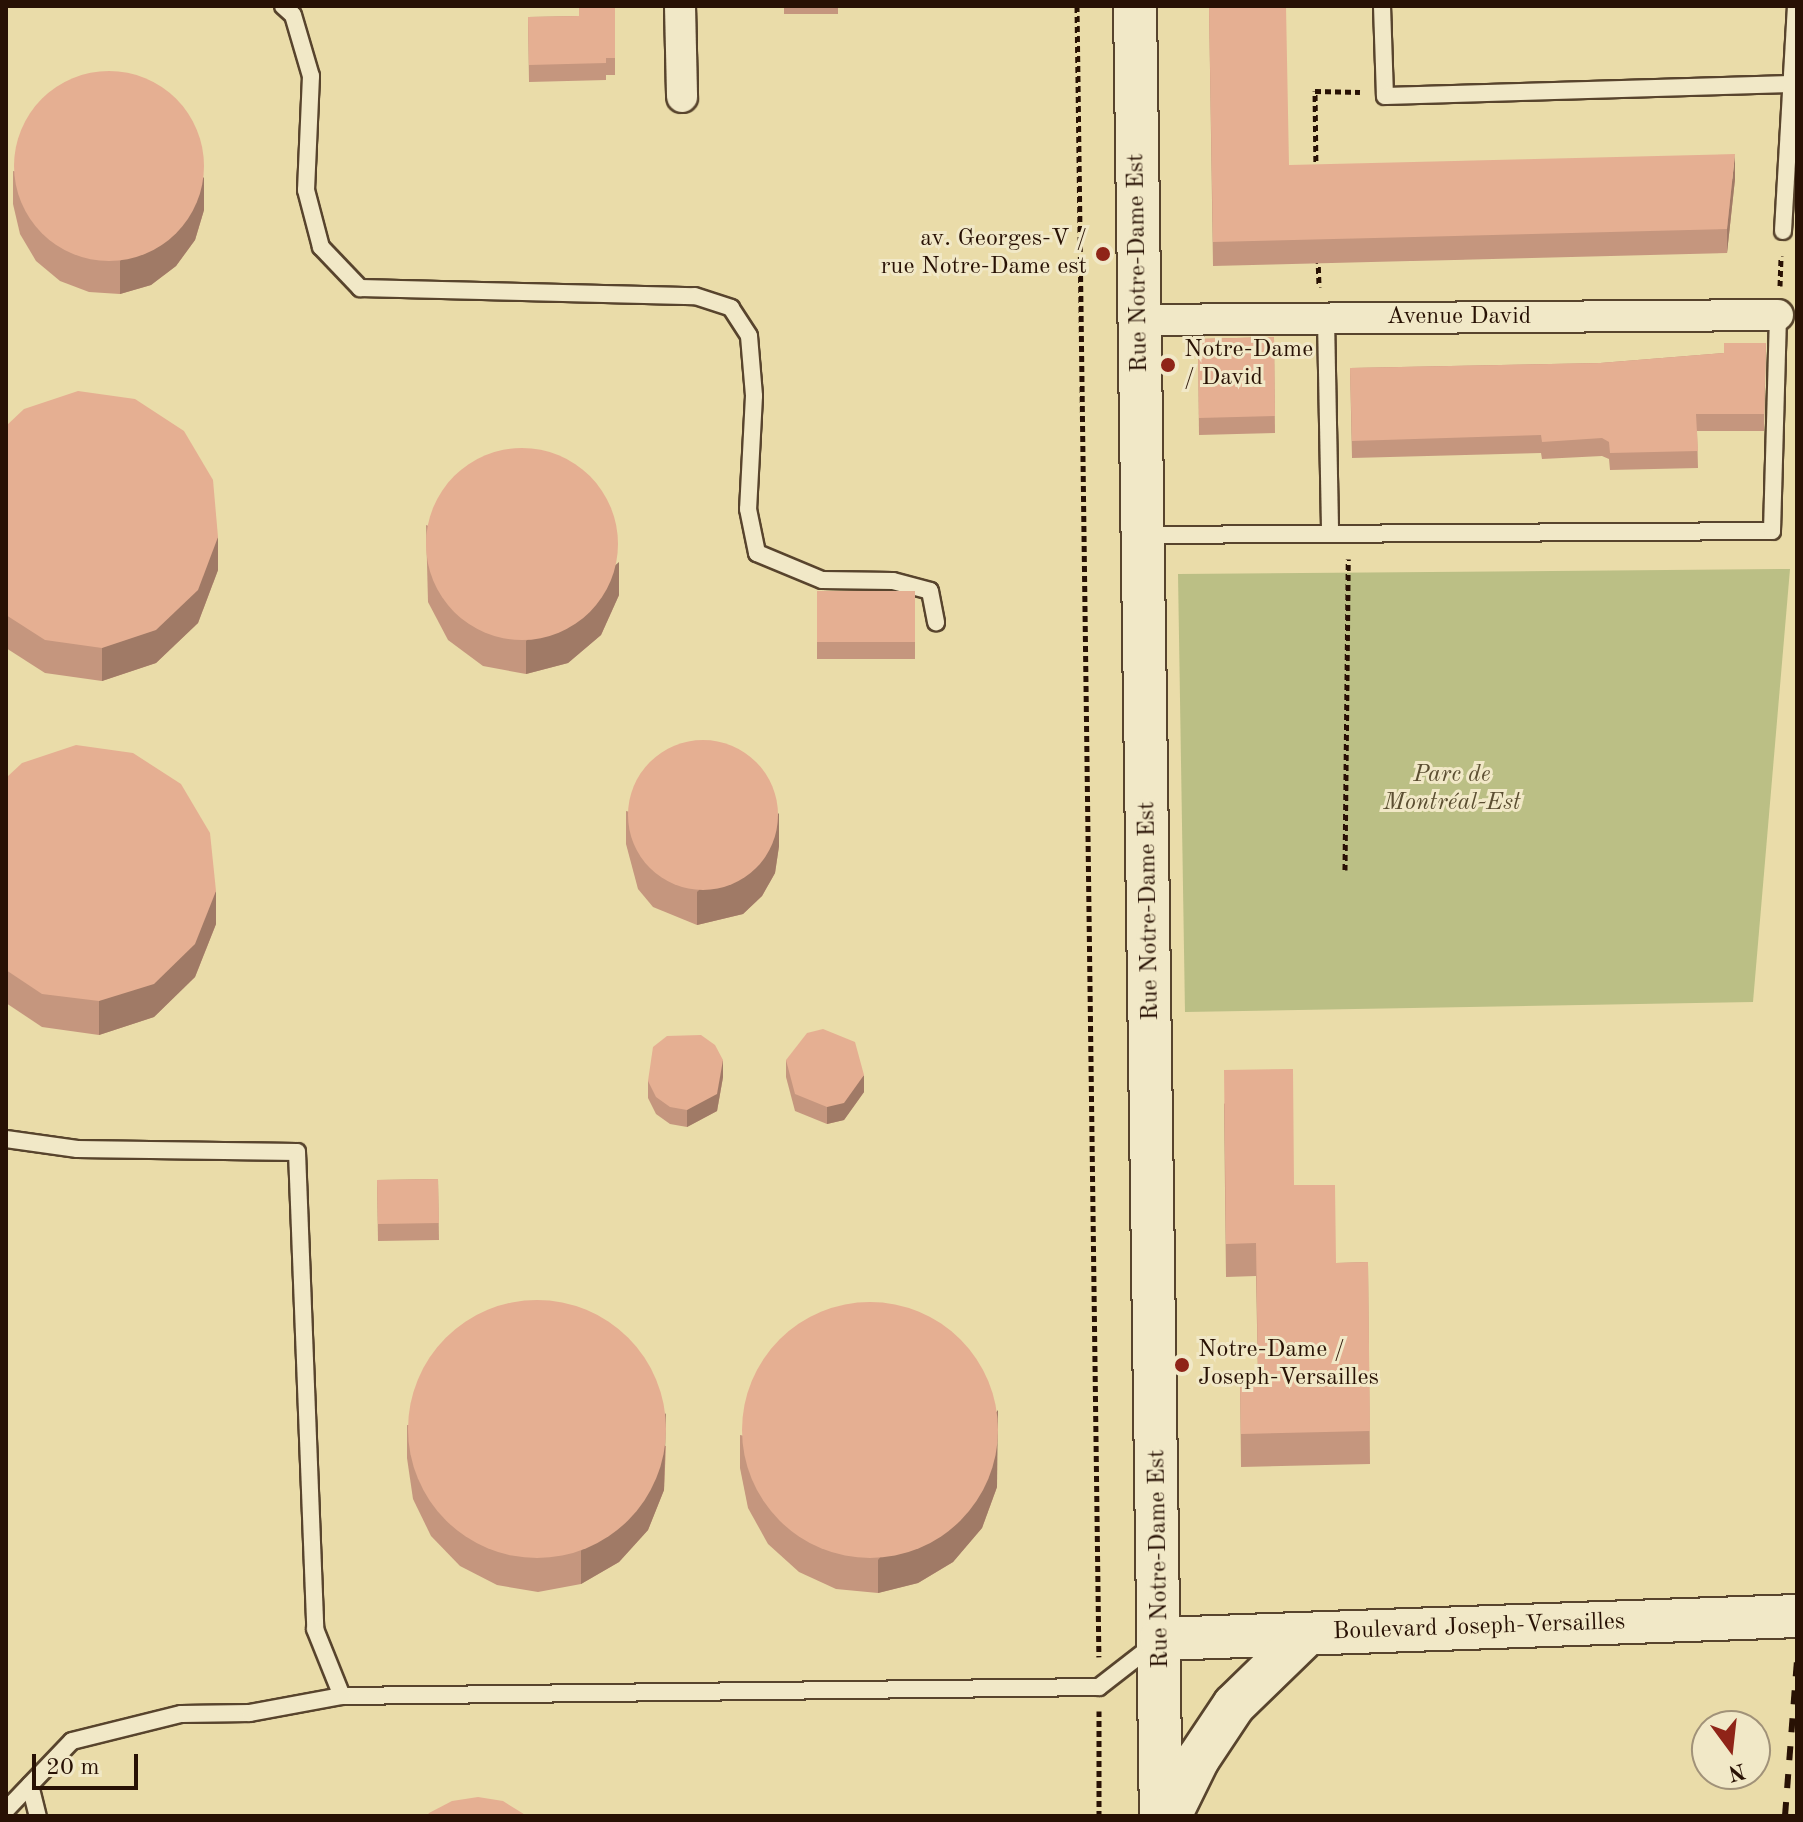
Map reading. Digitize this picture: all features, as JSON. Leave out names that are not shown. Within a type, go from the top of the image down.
[{"type":"main road","name":"Rue Notre-Dame Est","points":[[1135,6],[1161,1639],[1161,1816]]},
{"type":"main road","name":"Boulevard Joseph-Versailles","points":[[1161,1639],[1797,1616]]},
{"type":"main road","points":[[1170,1816],[1198,1759],[1234,1705],[1307,1634]]},
{"type":"street","points":[[680,6],[682,97]]},
{"type":"street","name":"Avenue David","points":[[1140,320],[1778,315]]},
{"type":"lane","points":[[283,6],[293,15],[311,76],[306,190],[321,247],[360,288],[695,296],[731,308],[749,336],[754,396],[748,509],[757,553],[822,580],[893,581],[930,591],[936,622]]},
{"type":"lane","points":[[1382,6],[1385,96],[1791,84]]},
{"type":"lane","points":[[1783,231],[1796,6]]},
{"type":"lane","points":[[1144,535],[1772,531],[1778,315]]},
{"type":"lane","points":[[1326,319],[1330,534]]},
{"type":"lane","points":[[6,1139],[77,1149],[297,1152],[315,1629],[342,1696]]},
{"type":"lane","points":[[6,1810],[72,1741],[181,1714],[250,1713],[342,1696],[1099,1687],[1161,1639]]},
{"type":"lane","points":[[30,1785],[38,1816]]},
{"type":"path","points":[[1077,6],[1099,1816]]},
{"type":"path","points":[[1316,180],[1315,91],[1354,90]]},
{"type":"path","points":[[1778,315],[1783,231]]},
{"type":"path","points":[[1318,254],[1318,284]]},
{"type":"path","points":[[1345,870],[1349,534]]},
{"type":"green space","name":"Parc de Montréal-Est","points":[[1790,569],[1753,1002],[1185,1012],[1178,574]]},
{"type":"building","points":[[579,6],[615,6],[615,58],[606,58],[606,63],[529,65],[528,17],[579,16]]},
{"type":"building","points":[[1209,6],[1286,6],[1289,165],[1735,154],[1727,229],[1213,242]]},
{"type":"building","points":[[109,71],[145,79],[162,87],[176,99],[188,113],[196,130],[204,166],[196,202],[188,219],[176,233],[162,245],[145,253],[109,261],[73,253],[56,245],[42,233],[30,219],[22,202],[14,166],[22,130],[30,113],[42,99],[56,87],[73,79]]},
{"type":"building","points":[[1274,337],[1275,416],[1199,418],[1198,339]]},
{"type":"building","points":[[1724,343],[1766,343],[1764,414],[1696,414],[1698,451],[1610,453],[1609,442],[1602,438],[1542,442],[1541,435],[1352,441],[1350,368],[1600,363],[1724,353]]},
{"type":"building","points":[[78,391],[135,399],[184,431],[213,480],[218,537],[198,590],[156,630],[102,648],[45,640],[6,615],[6,426],[24,409]]},
{"type":"building","points":[[522,448],[559,455],[590,476],[611,507],[618,544],[611,581],[590,612],[559,633],[522,640],[485,633],[454,612],[433,581],[426,544],[433,507],[454,476],[485,455]]},
{"type":"building","points":[[817,591],[915,591],[915,642],[817,642]]},
{"type":"building","points":[[703,740],[732,745],[756,762],[773,786],[778,815],[773,844],[756,868],[732,885],[703,890],[674,885],[650,868],[633,844],[628,815],[633,786],[650,762],[674,745]]},
{"type":"building","points":[[76,745],[133,753],[181,784],[210,833],[216,891],[195,944],[154,984],[99,1001],[42,994],[6,970],[6,778],[22,763]]},
{"type":"building","points":[[823,1029],[855,1042],[864,1075],[844,1103],[827,1107],[795,1094],[786,1060],[807,1033]]},
{"type":"building","points":[[701,1035],[715,1045],[723,1060],[717,1094],[687,1110],[670,1107],[656,1097],[648,1081],[653,1047],[667,1036]]},
{"type":"building","points":[[1293,1069],[1294,1185],[1335,1185],[1336,1263],[1368,1262],[1370,1431],[1241,1434],[1240,1376],[1258,1375],[1256,1243],[1226,1244],[1224,1070]]},
{"type":"building","points":[[438,1179],[439,1223],[378,1224],[377,1180]]},
{"type":"building","points":[[537,1300],[586,1310],[628,1338],[656,1380],[666,1429],[656,1478],[628,1520],[586,1548],[537,1558],[488,1548],[446,1520],[418,1478],[408,1429],[418,1380],[446,1338],[488,1310]]},
{"type":"building","points":[[857,1302],[883,1302],[919,1311],[961,1339],[989,1381],[996,1405],[996,1455],[989,1479],[961,1521],[919,1549],[883,1558],[857,1558],[821,1549],[779,1521],[751,1479],[742,1443],[742,1417],[751,1381],[779,1339],[821,1311]]},
{"type":"building","points":[[478,1797],[503,1801],[527,1816],[427,1816],[452,1801]]},
{"type":"railway","points":[[1785,1816],[1797,1659]]},
{"type":"place","name":"av. Georges-V / rue Notre-Dame est","points":[[1103,254]]},
{"type":"place","name":"Notre-Dame / David","points":[[1168,365]]},
{"type":"place","name":"Notre-Dame / Joseph-Versailles","points":[[1182,1365]]}]
